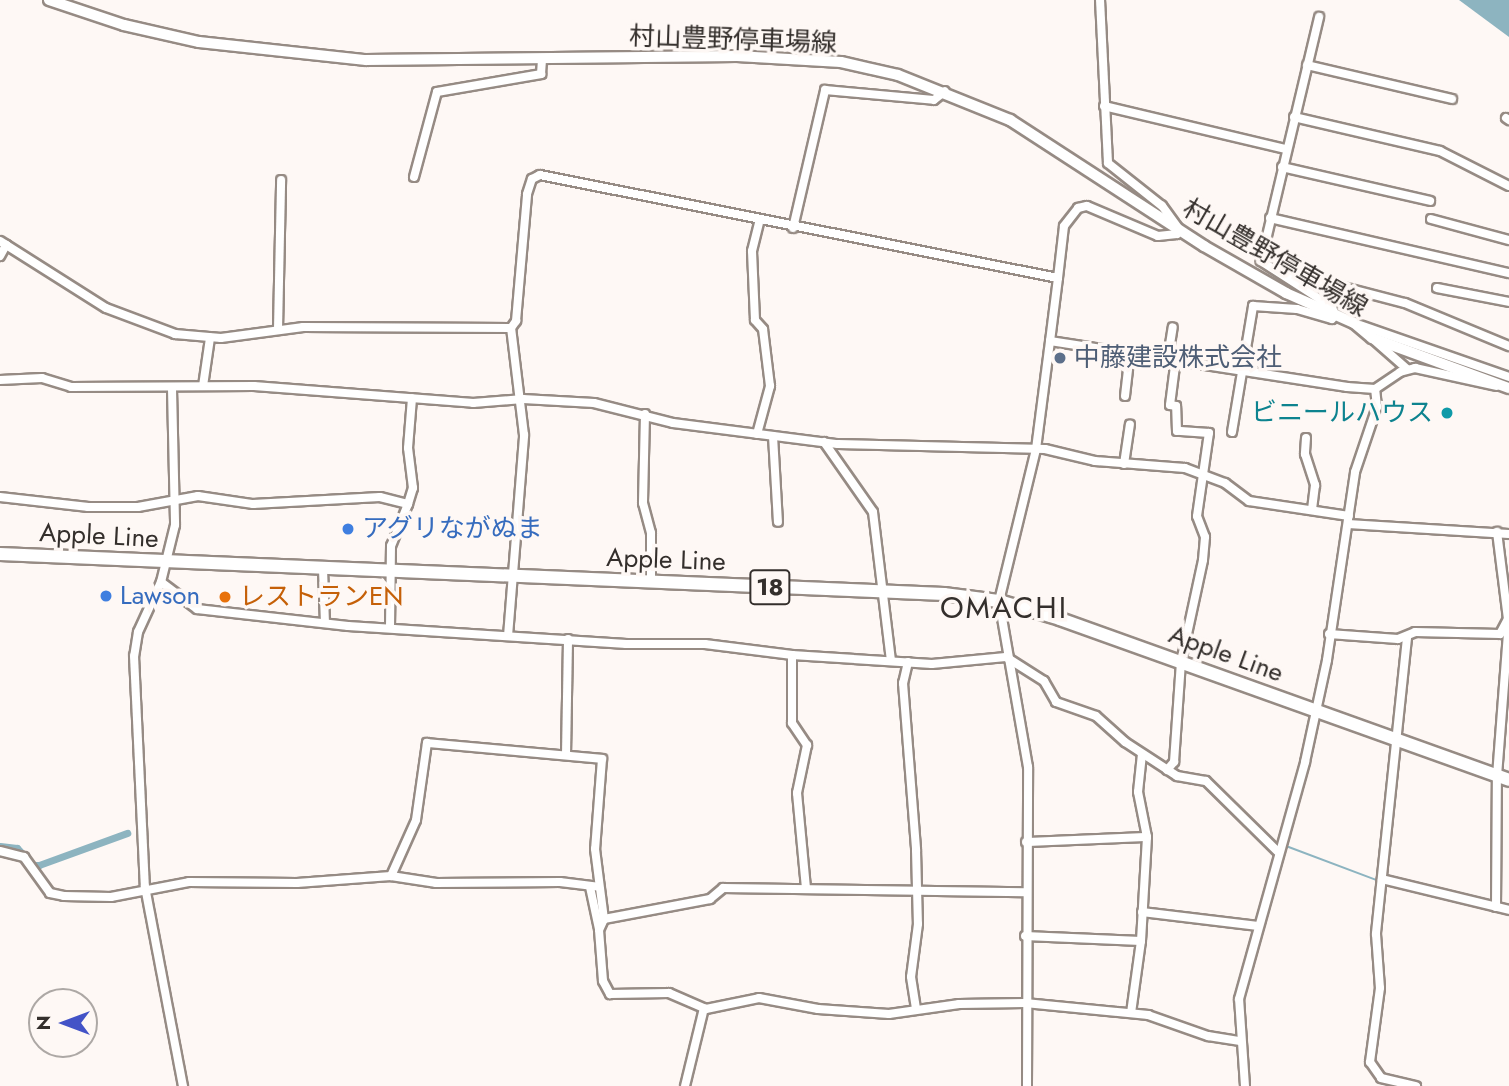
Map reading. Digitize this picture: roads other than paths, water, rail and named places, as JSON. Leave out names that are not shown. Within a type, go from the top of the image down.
[{"type":"highway","name":"Apple Line","points":[[0,554],[883,591],[999,601],[1181,662],[1503,778]]},
{"type":"main road","name":"村山豊野停車場線","points":[[49,0],[124,25],[199,42],[366,60],[793,58],[852,65],[945,90],[1042,138],[1245,271],[1354,323],[1372,338],[1507,383]]},
{"type":"street","points":[[1027,1086],[1025,892],[1028,767],[1006,657],[999,601],[1035,449],[1069,216],[1087,206],[1117,221],[1158,236],[1177,234],[1179,229],[1162,206],[1108,163],[1100,0]]},
{"type":"street","points":[[1261,261],[1319,17]]},
{"type":"street","points":[[414,177],[437,92],[541,74],[542,59]]},
{"type":"street","points":[[1307,65],[1452,99]]},
{"type":"street","points":[[793,228],[825,90],[934,100],[945,90]]},
{"type":"street","points":[[1104,106],[1286,149]]},
{"type":"street","points":[[1294,117],[1440,150],[1509,186]]},
{"type":"street","points":[[1282,167],[1430,201]]},
{"type":"street","points":[[508,636],[524,435],[523,399],[511,328],[516,321],[527,194],[532,179],[540,175],[638,192],[758,222],[1058,278]]},
{"type":"street","points":[[278,330],[281,180]]},
{"type":"street","points":[[1270,218],[1509,274]]},
{"type":"street","points":[[1431,219],[1509,240]]},
{"type":"street","points":[[757,434],[770,386],[763,329],[755,320],[752,251],[758,222]]},
{"type":"street","points":[[0,256],[3,243],[106,308],[175,334],[210,338],[278,330],[511,328]]},
{"type":"street","points":[[1233,432],[1240,369],[1253,306],[1297,309],[1332,319],[1335,315],[1332,307],[1261,261]]},
{"type":"street","points":[[1261,261],[1300,279],[1405,303],[1509,346]]},
{"type":"street","points":[[1437,288],[1509,302]]},
{"type":"street","points":[[1354,323],[1507,383]]},
{"type":"street","points":[[1167,770],[1174,762],[1181,662],[1203,560],[1205,537],[1197,516],[1209,433],[1177,431],[1176,406],[1170,405],[1173,327]]},
{"type":"street","points":[[203,386],[210,338]]},
{"type":"street","points":[[1372,338],[1406,369],[1507,383]]},
{"type":"street","points":[[1050,341],[1375,389],[1406,369]]},
{"type":"street","points":[[1125,396],[1130,352]]},
{"type":"street","points":[[0,380],[42,378],[71,387],[172,389],[203,386],[474,403],[523,399],[594,403],[673,423],[824,442],[1035,449],[1204,474],[1249,501],[1312,510],[1348,520],[1509,534]]},
{"type":"street","points":[[172,389],[176,498],[167,562],[161,582],[138,632],[134,656],[145,887],[183,1086]]},
{"type":"street","points":[[1245,1086],[1239,1041],[1238,999],[1277,851],[1305,762],[1313,710],[1327,660],[1355,472],[1377,407],[1375,389]]},
{"type":"street","points":[[390,626],[391,546],[413,488],[408,448],[412,398]]},
{"type":"street","points":[[645,414],[643,503],[652,533],[652,582]]},
{"type":"street","points":[[1124,464],[1130,424]]},
{"type":"street","points":[[773,436],[778,522]]},
{"type":"street","points":[[1306,438],[1306,454],[1315,485],[1312,510]]},
{"type":"street","points":[[824,442],[873,512],[891,661]]},
{"type":"street","points":[[0,497],[67,507],[138,507],[176,498],[231,498],[253,504],[368,497],[408,504]]},
{"type":"street","points":[[1496,907],[1509,619],[1497,532]]},
{"type":"street","points":[[323,569],[325,623]]},
{"type":"street","points":[[161,582],[197,610],[325,623],[508,636],[705,644],[792,655],[961,665],[1006,657],[1044,681],[1056,702],[1096,716],[1142,754],[1167,770],[1206,781],[1277,851]]},
{"type":"street","points":[[1329,634],[1407,638],[1415,632],[1495,636],[1509,619]]},
{"type":"street","points":[[1407,638],[1376,934],[1380,988],[1370,1062],[1375,1074],[1401,1085],[1416,1086]]},
{"type":"street","points":[[566,755],[568,639]]},
{"type":"street","points":[[792,655],[792,723],[807,745],[797,793],[806,889]]},
{"type":"street","points":[[908,662],[903,683],[918,890],[911,977],[916,1009]]},
{"type":"street","points":[[391,876],[416,820],[427,743],[602,759],[594,887],[603,981],[610,994],[669,993],[705,1008],[759,998],[844,1011],[889,1014],[916,1009],[1025,1003],[1131,1013],[1239,1041]]},
{"type":"street","points":[[1131,1013],[1141,941],[1147,837],[1138,792],[1142,754]]},
{"type":"street","points":[[1026,842],[1147,837]]},
{"type":"street","points":[[0,851],[24,857],[50,893],[111,897],[145,887],[189,882],[297,883],[391,876],[436,883],[560,882],[594,887]]},
{"type":"street","points":[[1382,880],[1509,910]]},
{"type":"street","points":[[594,887],[604,919],[599,930]]},
{"type":"street","points":[[604,919],[710,899],[723,888],[1025,892]]},
{"type":"street","points":[[1142,912],[1258,926]]},
{"type":"street","points":[[1025,936],[1141,941]]},
{"type":"street","points":[[685,1086],[705,1008]]},
{"type":"water","points":[[1459,0],[1509,0],[1509,37]]},
{"type":"waterway","points":[[0,846],[17,848],[33,865],[39,865],[127,833]]},
{"type":"waterway","points":[[1286,846],[1379,881]]},
{"type":"waterway","points":[[1404,888],[1480,907]]},
{"type":"place","name":"中藤建設株式会社","points":[[1060,358]]},
{"type":"place","name":"ビニールハウス","points":[[1447,413]]},
{"type":"place","name":"アグリながぬま","points":[[348,529]]},
{"type":"place","name":"Lawson","points":[[106,596]]},
{"type":"place","name":"レストランEN","points":[[225,597]]},
{"type":"district","name":"OMACHI","points":[[1004,608]]}]
